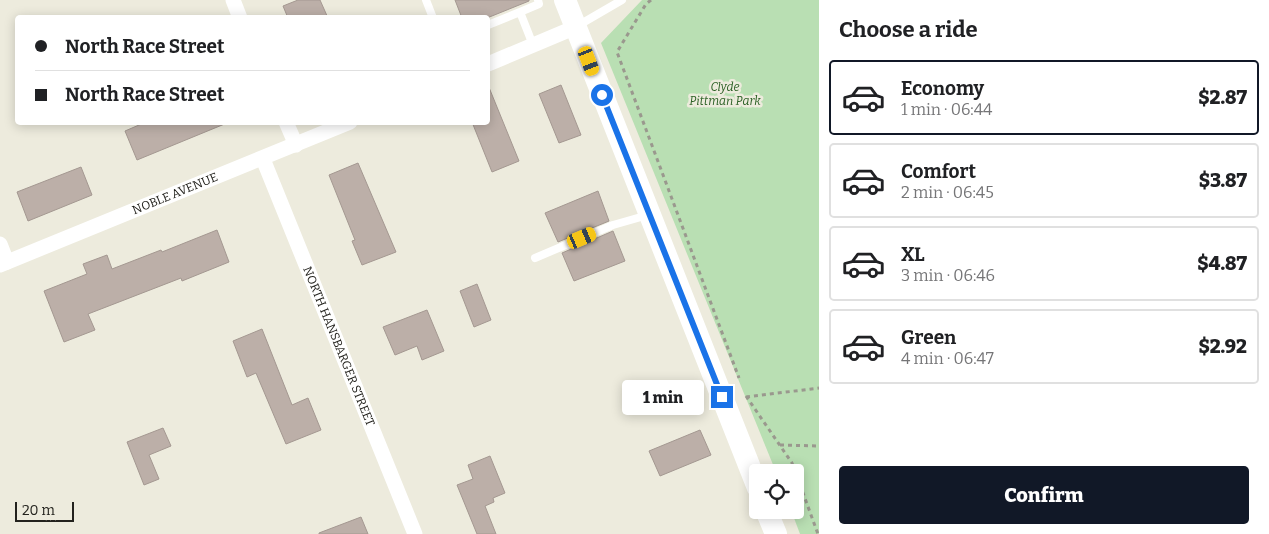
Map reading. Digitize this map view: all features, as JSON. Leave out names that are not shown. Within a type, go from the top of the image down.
[{"type":"main road","points":[[565,0],[749,465]]},
{"type":"main road","points":[[770,519],[776,534]]},
{"type":"street","points":[[233,0],[239,15]]},
{"type":"street","points":[[490,63],[576,27]]},
{"type":"street","points":[[287,125],[296,146]]},
{"type":"street","name":"NOBLE AVENUE","points":[[4,263],[296,146],[343,125]]},
{"type":"street","name":"NORTH HANSBARGER STREET","points":[[263,159],[415,534]]},
{"type":"street","points":[[0,244],[4,263]]},
{"type":"lane","points":[[426,0],[432,15]]},
{"type":"lane","points":[[490,24],[539,4],[538,0]]},
{"type":"lane","points":[[576,27],[622,0]]},
{"type":"lane","points":[[520,12],[533,45]]},
{"type":"lane","points":[[535,258],[613,225],[650,214]]},
{"type":"path","points":[[651,0],[646,4],[617,52],[739,378]]},
{"type":"path","points":[[743,387],[746,397],[792,463],[818,534]]},
{"type":"path","points":[[746,397],[819,388]]},
{"type":"path","points":[[779,445],[819,446]]},
{"type":"green space","name":"Clyde Pittman Park","points":[[642,0],[819,0],[819,534],[800,534],[794,519],[804,519],[804,464],[773,464],[601,43]]},
{"type":"building","points":[[298,0],[320,0],[327,15],[287,15],[283,6]]},
{"type":"building","points":[[455,0],[529,0],[490,17],[490,15],[461,15]]},
{"type":"building","points":[[561,85],[581,135],[559,143],[539,94]]},
{"type":"building","points":[[490,90],[519,161],[492,172],[473,125],[490,125]]},
{"type":"building","points":[[139,125],[222,125],[137,160],[125,131]]},
{"type":"building","points":[[358,163],[396,252],[362,265],[352,241],[355,240],[329,175]]},
{"type":"building","points":[[81,167],[92,195],[28,221],[17,192]]},
{"type":"building","points":[[598,191],[609,221],[558,242],[545,213]]},
{"type":"building","points":[[217,230],[229,262],[182,281],[181,278],[88,314],[95,330],[64,342],[44,291],[87,274],[83,264],[107,255],[112,269]]},
{"type":"building","points":[[613,231],[625,261],[574,281],[562,253]]},
{"type":"building","points":[[477,284],[491,320],[474,327],[460,291]]},
{"type":"building","points":[[427,310],[444,351],[422,360],[417,346],[395,355],[383,327]]},
{"type":"building","points":[[262,329],[292,405],[308,398],[321,430],[286,444],[256,373],[247,377],[233,341]]},
{"type":"building","points":[[163,428],[171,446],[149,455],[159,479],[144,485],[127,442]]},
{"type":"building","points":[[700,430],[711,455],[660,476],[649,451]]},
{"type":"building","points":[[490,456],[505,493],[493,498],[494,502],[485,506],[496,534],[477,534],[457,485],[473,479],[468,465]]},
{"type":"building","points":[[361,517],[368,534],[319,534],[319,533]]},
{"type":"route","points":[[602,95],[722,397]]}]
